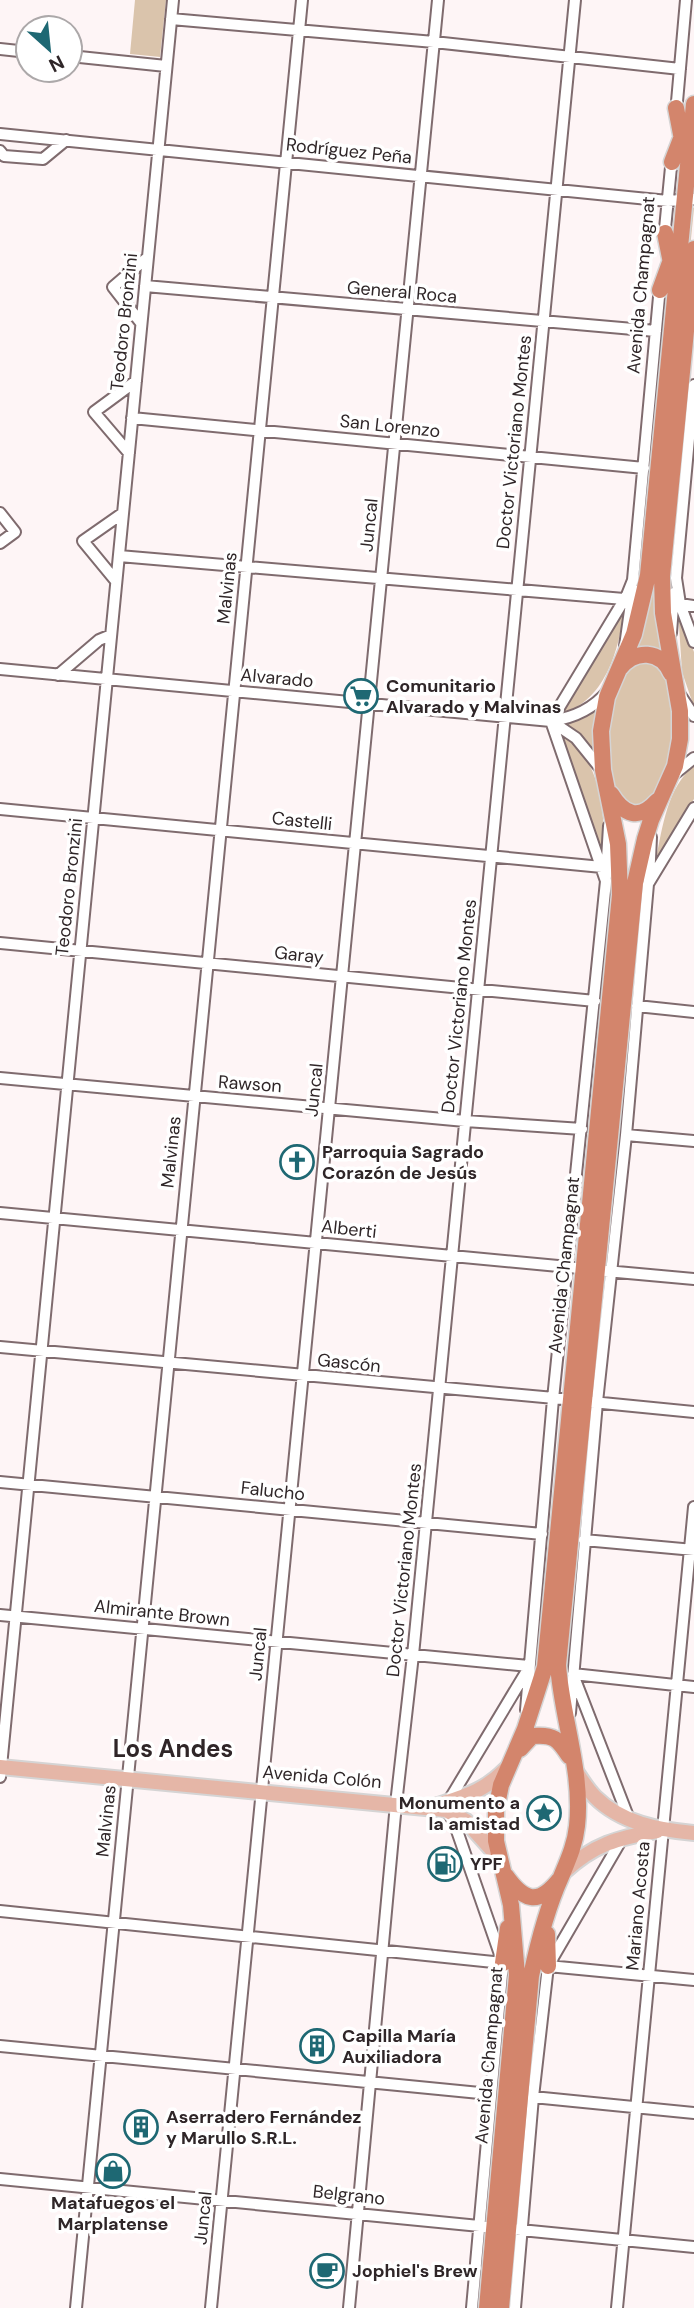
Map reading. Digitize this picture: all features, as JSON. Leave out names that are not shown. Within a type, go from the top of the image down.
[{"type":"highway","name":"Avenida Champagnat","points":[[590,1269],[635,883],[643,846],[655,810],[675,766],[680,739],[680,711],[663,613],[662,576],[680,288],[673,234],[689,199],[680,163],[694,104]]},
{"type":"highway","points":[[676,108],[681,139],[680,163]]},
{"type":"highway","points":[[681,139],[693,111]]},
{"type":"highway","points":[[673,234],[671,261],[680,288]]},
{"type":"highway","name":"Avenida Champagnat","points":[[487,2308],[500,2227],[527,2005],[538,1946],[573,1849],[577,1827],[574,1766],[560,1694],[558,1665],[583,1401],[590,1269],[620,895],[618,844],[601,756],[601,731],[613,681],[638,620],[648,575],[680,288],[694,249]]},
{"type":"highway","points":[[613,681],[630,658],[649,654],[656,655],[665,662],[672,673]]},
{"type":"highway","points":[[606,780],[619,805],[630,813],[640,813],[649,808],[666,786]]},
{"type":"highway","name":"Avenida Champagnat","points":[[501,2308],[500,2227],[516,1954],[511,1905],[496,1841],[496,1810],[510,1762],[525,1729],[545,1667],[583,1401]]},
{"type":"highway","name":"Avenida Colón","points":[[510,1762],[532,1736],[546,1734],[560,1741],[574,1766]]},
{"type":"highway","name":"Avenida Colón","points":[[501,1865],[519,1892],[531,1898],[543,1895],[562,1874]]},
{"type":"highway","points":[[503,1963],[511,1905]]},
{"type":"highway","points":[[547,1918],[548,1966]]},
{"type":"main road","name":"Avenida Colón","points":[[0,1770],[431,1808],[447,1806],[484,1788],[510,1762]]},
{"type":"main road","name":"Avenida Colón","points":[[574,1766],[594,1796],[610,1810],[662,1830],[694,1833]]},
{"type":"main road","name":"Avenida Colón","points":[[447,1806],[466,1821],[501,1865]]},
{"type":"main road","name":"Avenida Colón","points":[[562,1874],[580,1856],[598,1846],[623,1837],[662,1830]]},
{"type":"street","name":"Teodoro Bronzini","points":[[0,1770],[173,0]]},
{"type":"street","name":"Malvinas","points":[[76,2308],[302,0]]},
{"type":"street","name":"Juncal","points":[[211,2308],[438,0]]},
{"type":"street","name":"Doctor Victoriano Montes","points":[[349,2308],[396,1804],[413,1655],[575,0]]},
{"type":"street","name":"Avenida Champagnat","points":[[673,234],[668,201],[680,163],[676,108],[686,0]]},
{"type":"street","points":[[171,19],[434,42],[680,69]]},
{"type":"street","points":[[84,57],[166,66]]},
{"type":"street","name":"Rodríguez Peña","points":[[0,134],[668,201],[689,199]]},
{"type":"street","points":[[0,151],[4,156],[43,159],[66,140]]},
{"type":"street","points":[[141,323],[113,287],[148,257]]},
{"type":"street","name":"General Roca","points":[[145,286],[656,331]]},
{"type":"street","name":"Avenida Champagnat","points":[[624,657],[635,573],[656,331],[680,288]]},
{"type":"street","points":[[129,453],[94,412],[136,381]]},
{"type":"street","name":"Avenida Champagnat","points":[[672,673],[676,578],[690,472],[694,385]]},
{"type":"street","name":"San Lorenzo","points":[[132,418],[644,468]]},
{"type":"street","points":[[0,513],[15,532],[0,543]]},
{"type":"street","points":[[116,580],[83,541],[123,513]]},
{"type":"street","points":[[119,555],[624,599]]},
{"type":"street","name":"Avenida Champagnat","points":[[606,881],[551,721],[624,599],[635,573]]},
{"type":"street","name":"Avenida Champagnat","points":[[676,578],[680,604],[694,642]]},
{"type":"street","points":[[680,604],[694,606]]},
{"type":"street","points":[[58,675],[99,640],[111,635]]},
{"type":"street","name":"Alvarado","points":[[0,669],[551,721],[574,716],[589,709],[601,699],[613,681]]},
{"type":"street","points":[[672,673],[683,701],[694,716]]},
{"type":"street","points":[[551,721],[581,743],[606,780]]},
{"type":"street","points":[[666,786],[677,771],[694,758]]},
{"type":"street","name":"Avenida Champagnat","points":[[568,1734],[584,1540],[583,1401],[590,1269],[582,1129],[606,881],[610,802]]},
{"type":"street","name":"Avenida Champagnat","points":[[648,884],[694,808]]},
{"type":"street","name":"Castelli","points":[[0,809],[602,867]]},
{"type":"street","name":"Avenida Champagnat","points":[[525,1729],[553,1399],[626,1135],[655,810]]},
{"type":"street","name":"Garay","points":[[0,943],[595,1001]]},
{"type":"street","points":[[637,1006],[694,1012]]},
{"type":"street","name":"Rawson","points":[[0,1078],[465,1121],[582,1129]]},
{"type":"street","points":[[626,1135],[694,1141]]},
{"type":"street","name":"Alberti","points":[[0,1213],[694,1279]]},
{"type":"street","name":"Gascón","points":[[0,1346],[694,1412]]},
{"type":"street","name":"Falucho","points":[[0,1482],[542,1534]]},
{"type":"street","name":"Mariano Acosta","points":[[617,2308],[662,1830],[692,1550],[694,1507]]},
{"type":"street","points":[[584,1540],[692,1550]]},
{"type":"street","name":"Almirante Brown","points":[[0,1615],[530,1666]]},
{"type":"street","name":"Avenida Champagnat","points":[[516,2308],[500,2227],[490,2094],[503,1963],[447,1806],[530,1666]]},
{"type":"street","points":[[573,1674],[694,1687]]},
{"type":"street","name":"Avenida Champagnat","points":[[573,1674],[629,1819]]},
{"type":"street","name":"Avenida Champagnat","points":[[472,2308],[500,2227],[533,2097],[548,1966],[623,1837]]},
{"type":"street","points":[[0,1911],[503,1963]]},
{"type":"street","points":[[548,1966],[694,1980]]},
{"type":"street","points":[[0,2046],[490,2094]]},
{"type":"street","points":[[533,2097],[694,2113]]},
{"type":"street","name":"Belgrano","points":[[0,2179],[694,2247]]},
{"type":"shaded area","points":[[135,0],[166,0],[160,57],[130,54]]},
{"type":"shaded area","points":[[691,206],[694,208],[657,583],[664,652],[652,648],[633,649]]},
{"type":"shaded area","points":[[624,607],[614,656],[599,686],[588,699],[559,714]]},
{"type":"shaded area","points":[[678,610],[694,652],[694,707],[682,672]]},
{"type":"shaded area","points":[[655,662],[667,680],[675,726],[671,756],[655,794],[645,805],[632,806],[616,790],[612,778],[608,743],[611,705],[623,673],[633,664]]},
{"type":"shaded area","points":[[598,707],[597,756],[583,738],[558,723]]},
{"type":"shaded area","points":[[559,732],[573,742],[584,755],[598,786],[603,820],[603,854]]},
{"type":"shaded area","points":[[694,765],[694,799],[656,859],[672,796]]},
{"type":"place","name":"Comunitario Alvarado y Malvinas","points":[[361,696]]},
{"type":"place","name":"Parroquia Sagrado Corazón de Jesús","points":[[297,1162]]},
{"type":"place","name":"Monumento a la amistad","points":[[544,1813]]},
{"type":"place","name":"YPF","points":[[445,1864]]},
{"type":"place","name":"Capilla María Auxiliadora","points":[[317,2046]]},
{"type":"place","name":"Aserradero Fernández y Marullo S.R.L.","points":[[141,2127]]},
{"type":"place","name":"Matafuegos el Marplatense","points":[[113,2171]]},
{"type":"place","name":"Jophiel's Brew","points":[[327,2271]]},
{"type":"district","name":"Los Andes","points":[[173,1748]]}]
